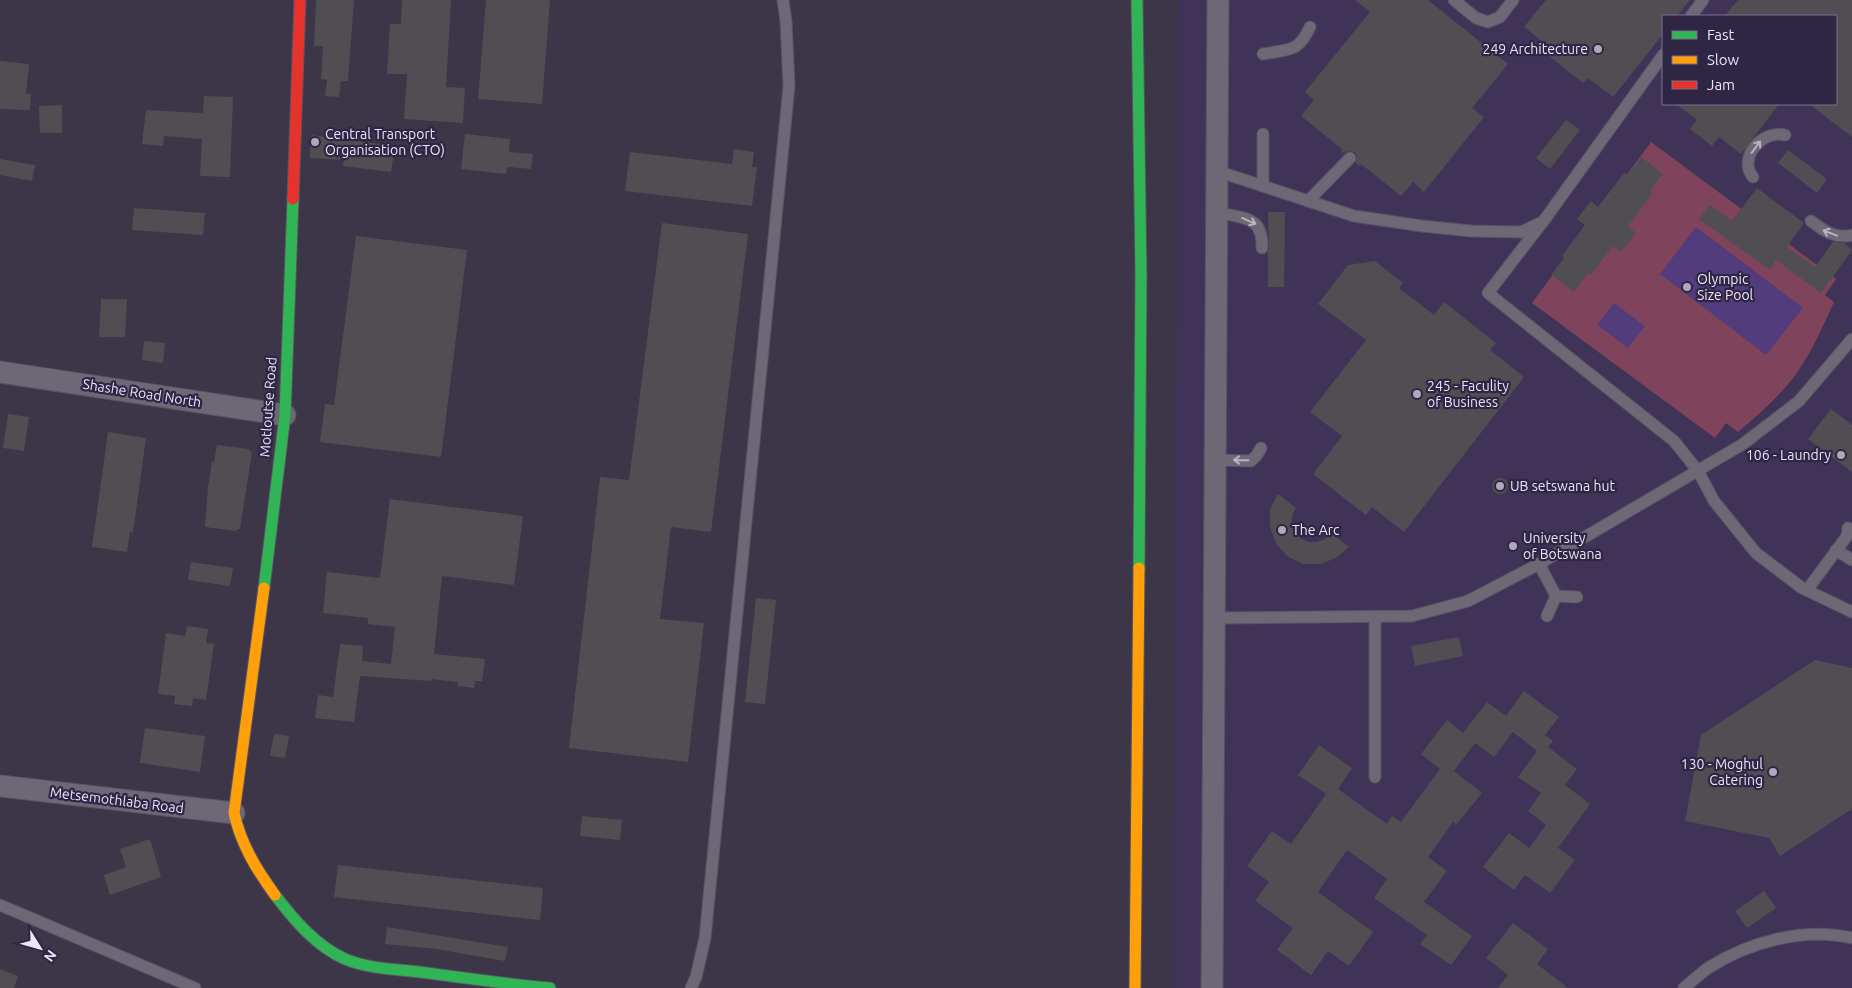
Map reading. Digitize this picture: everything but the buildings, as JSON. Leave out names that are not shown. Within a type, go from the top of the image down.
[{"type":"street","name":"Motloutse Road","points":[[234,813],[257,650],[284,415],[300,0]]},
{"type":"street","points":[[1135,988],[1141,274],[1136,0]]},
{"type":"street","points":[[1212,988],[1218,0]]},
{"type":"street","name":"Shashe Road North","points":[[0,372],[284,415]]},
{"type":"street","name":"Metsemothlaba Road","points":[[0,786],[234,813]]},
{"type":"street","points":[[234,813],[238,832],[252,865],[293,920],[315,940],[337,955],[365,966],[550,988]]},
{"type":"lane","points":[[691,988],[696,978],[705,938],[789,86],[786,21],[783,0]]},
{"type":"lane","points":[[1454,0],[1476,18],[1488,22],[1500,17],[1513,0]]},
{"type":"lane","points":[[1692,15],[1703,0]]},
{"type":"lane","points":[[1263,54],[1296,48],[1305,38],[1310,27]]},
{"type":"lane","points":[[1662,56],[1545,219],[1488,292],[1674,440],[1698,471],[1714,501],[1756,554],[1807,590],[1852,612]]},
{"type":"lane","points":[[1263,134],[1263,186]]},
{"type":"lane","points":[[1753,177],[1748,172],[1748,157],[1762,139],[1774,134],[1784,135]]},
{"type":"lane","points":[[1308,201],[1350,158]]},
{"type":"lane","points":[[1218,171],[1354,216],[1422,226],[1472,231],[1521,232],[1535,227],[1545,219]]},
{"type":"lane","points":[[1217,212],[1252,221],[1259,226],[1263,234],[1262,248]]},
{"type":"lane","points":[[1811,221],[1825,232],[1833,235],[1852,236]]},
{"type":"lane","points":[[1215,618],[1375,618],[1412,616],[1468,601],[1539,564],[1743,444],[1799,401],[1852,339]]},
{"type":"lane","points":[[1216,460],[1251,461],[1261,448]]},
{"type":"lane","points":[[1807,590],[1847,536],[1848,528]]},
{"type":"lane","points":[[1836,550],[1852,560]]},
{"type":"lane","points":[[1539,564],[1556,596]]},
{"type":"lane","points":[[1556,596],[1577,598]]},
{"type":"lane","points":[[1547,616],[1556,596]]},
{"type":"lane","points":[[1375,618],[1370,724],[1375,778]]},
{"type":"lane","points":[[0,904],[195,988]]},
{"type":"lane","points":[[1684,988],[1707,969],[1740,950],[1775,939],[1812,935],[1852,938]]},
{"type":"shaded area","name":"University of Botswana","points":[[1178,0],[1852,0],[1852,988],[1172,988]]},
{"type":"shaded area","name":"Olympic Size Pool","points":[[1651,142],[1836,279],[1825,295],[1834,302],[1812,348],[1790,382],[1761,412],[1738,432],[1726,423],[1715,438],[1532,303]]},
{"type":"shaded area","points":[[1696,227],[1803,308],[1766,355],[1660,274]]},
{"type":"shaded area","points":[[1614,303],[1645,326],[1628,348],[1597,325]]},
{"type":"traffic: fast","points":[[1137,0],[1141,274],[1139,568]]},
{"type":"traffic: fast","points":[[264,588],[285,415],[293,199]]},
{"type":"traffic: fast","points":[[275,895],[315,940],[334,954],[345,959],[363,965],[382,968],[550,988]]},
{"type":"traffic: slow","points":[[1135,988],[1139,568]]},
{"type":"traffic: slow","points":[[264,588],[234,813],[250,856],[275,895]]},
{"type":"traffic: jam","points":[[293,199],[300,0]]},
{"type":"place","name":"249 Architecture","points":[[1598,49]]},
{"type":"place","name":"Central Transport Organisation (CTO)","points":[[315,142]]},
{"type":"place","name":"Olympic Size Pool","points":[[1687,287]]},
{"type":"place","name":"245 - Faculity of Business","points":[[1417,394]]},
{"type":"place","name":"106 - Laundry","points":[[1841,455]]},
{"type":"place","name":"UB setswana hut","points":[[1500,486]]},
{"type":"place","name":"The Arc","points":[[1282,530]]},
{"type":"place","name":"University of Botswana","points":[[1513,546]]},
{"type":"place","name":"130 - Moghul Catering","points":[[1773,772]]}]
